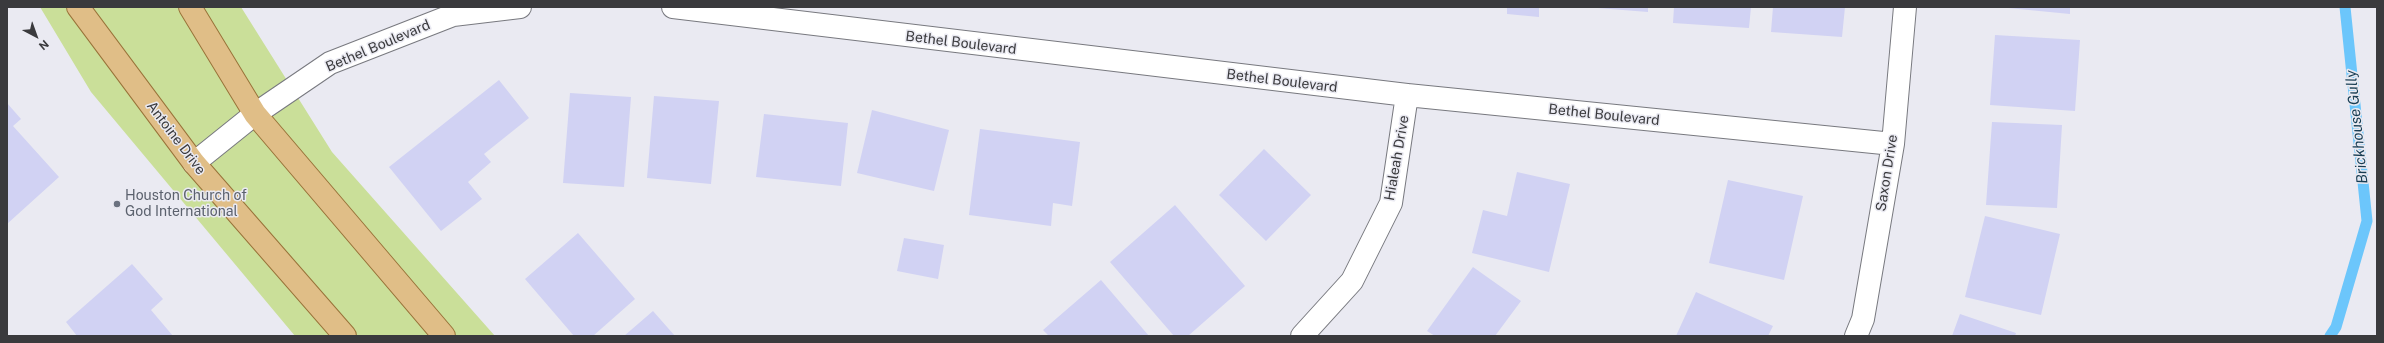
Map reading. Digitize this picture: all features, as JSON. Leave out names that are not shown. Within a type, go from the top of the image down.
[{"type":"main road","name":"Antoine Drive","points":[[78,7],[194,163],[345,336]]},
{"type":"main road","points":[[190,7],[255,114],[444,336]]},
{"type":"street","name":"Bethel Boulevard","points":[[194,163],[255,114],[330,63],[453,15],[520,7]]},
{"type":"street","name":"Bethel Boulevard","points":[[673,7],[1407,95],[1893,144]]},
{"type":"street","name":"Saxon Drive","points":[[1856,336],[1863,319],[1893,144],[1905,7]]},
{"type":"street","name":"Hialeah Drive","points":[[1302,336],[1352,281],[1391,203],[1407,95]]},
{"type":"green space","points":[[40,7],[241,7],[332,152],[495,336],[295,336],[91,92]]},
{"type":"building","points":[[1507,7],[1539,7],[1539,17],[1507,14]]},
{"type":"building","points":[[1585,7],[1648,7],[1648,12]]},
{"type":"building","points":[[1674,7],[1751,7],[1749,28],[1673,23]]},
{"type":"building","points":[[1773,7],[1845,7],[1842,37],[1771,32]]},
{"type":"building","points":[[1998,7],[2070,7],[2070,14]]},
{"type":"building","points":[[1995,35],[2080,40],[2075,111],[1990,105]]},
{"type":"building","points":[[499,80],[529,118],[484,154],[491,162],[468,182],[482,199],[441,231],[389,167]]},
{"type":"building","points":[[570,93],[631,97],[624,187],[563,183]]},
{"type":"building","points":[[654,96],[719,101],[711,184],[647,178]]},
{"type":"building","points":[[7,103],[21,119],[13,126],[59,177],[7,224]]},
{"type":"building","points":[[872,110],[949,130],[934,191],[857,173]]},
{"type":"building","points":[[764,114],[848,123],[841,186],[756,177]]},
{"type":"building","points":[[1992,122],[2062,125],[2057,208],[1986,205]]},
{"type":"building","points":[[980,129],[1080,142],[1072,206],[1053,203],[1051,226],[969,215]]},
{"type":"building","points":[[1264,149],[1311,195],[1266,241],[1219,195]]},
{"type":"building","points":[[1517,172],[1570,184],[1549,272],[1472,253],[1483,210],[1507,216]]},
{"type":"building","points":[[1728,180],[1803,196],[1784,280],[1709,263]]},
{"type":"building","points":[[1175,205],[1245,286],[1188,336],[1174,336],[1110,262]]},
{"type":"building","points":[[1985,216],[2060,234],[2041,315],[1965,297]]},
{"type":"building","points":[[578,233],[635,299],[593,336],[574,336],[525,279]]},
{"type":"building","points":[[904,238],[944,245],[938,279],[897,271]]},
{"type":"building","points":[[132,264],[163,299],[151,310],[173,336],[77,336],[66,322]]},
{"type":"building","points":[[1473,267],[1521,301],[1495,336],[1435,336],[1427,331]]},
{"type":"building","points":[[1101,280],[1149,336],[1049,336],[1043,330]]},
{"type":"building","points":[[1696,292],[1773,326],[1768,336],[1676,336]]},
{"type":"building","points":[[653,311],[675,336],[624,336]]},
{"type":"building","points":[[1960,314],[2016,333],[2015,336],[1952,336]]},
{"type":"waterway","name":"Brickhouse Gully","points":[[2330,336],[2336,327],[2367,221],[2345,7]]},
{"type":"place","name":"Houston Church of God International","points":[[117,204]]}]
